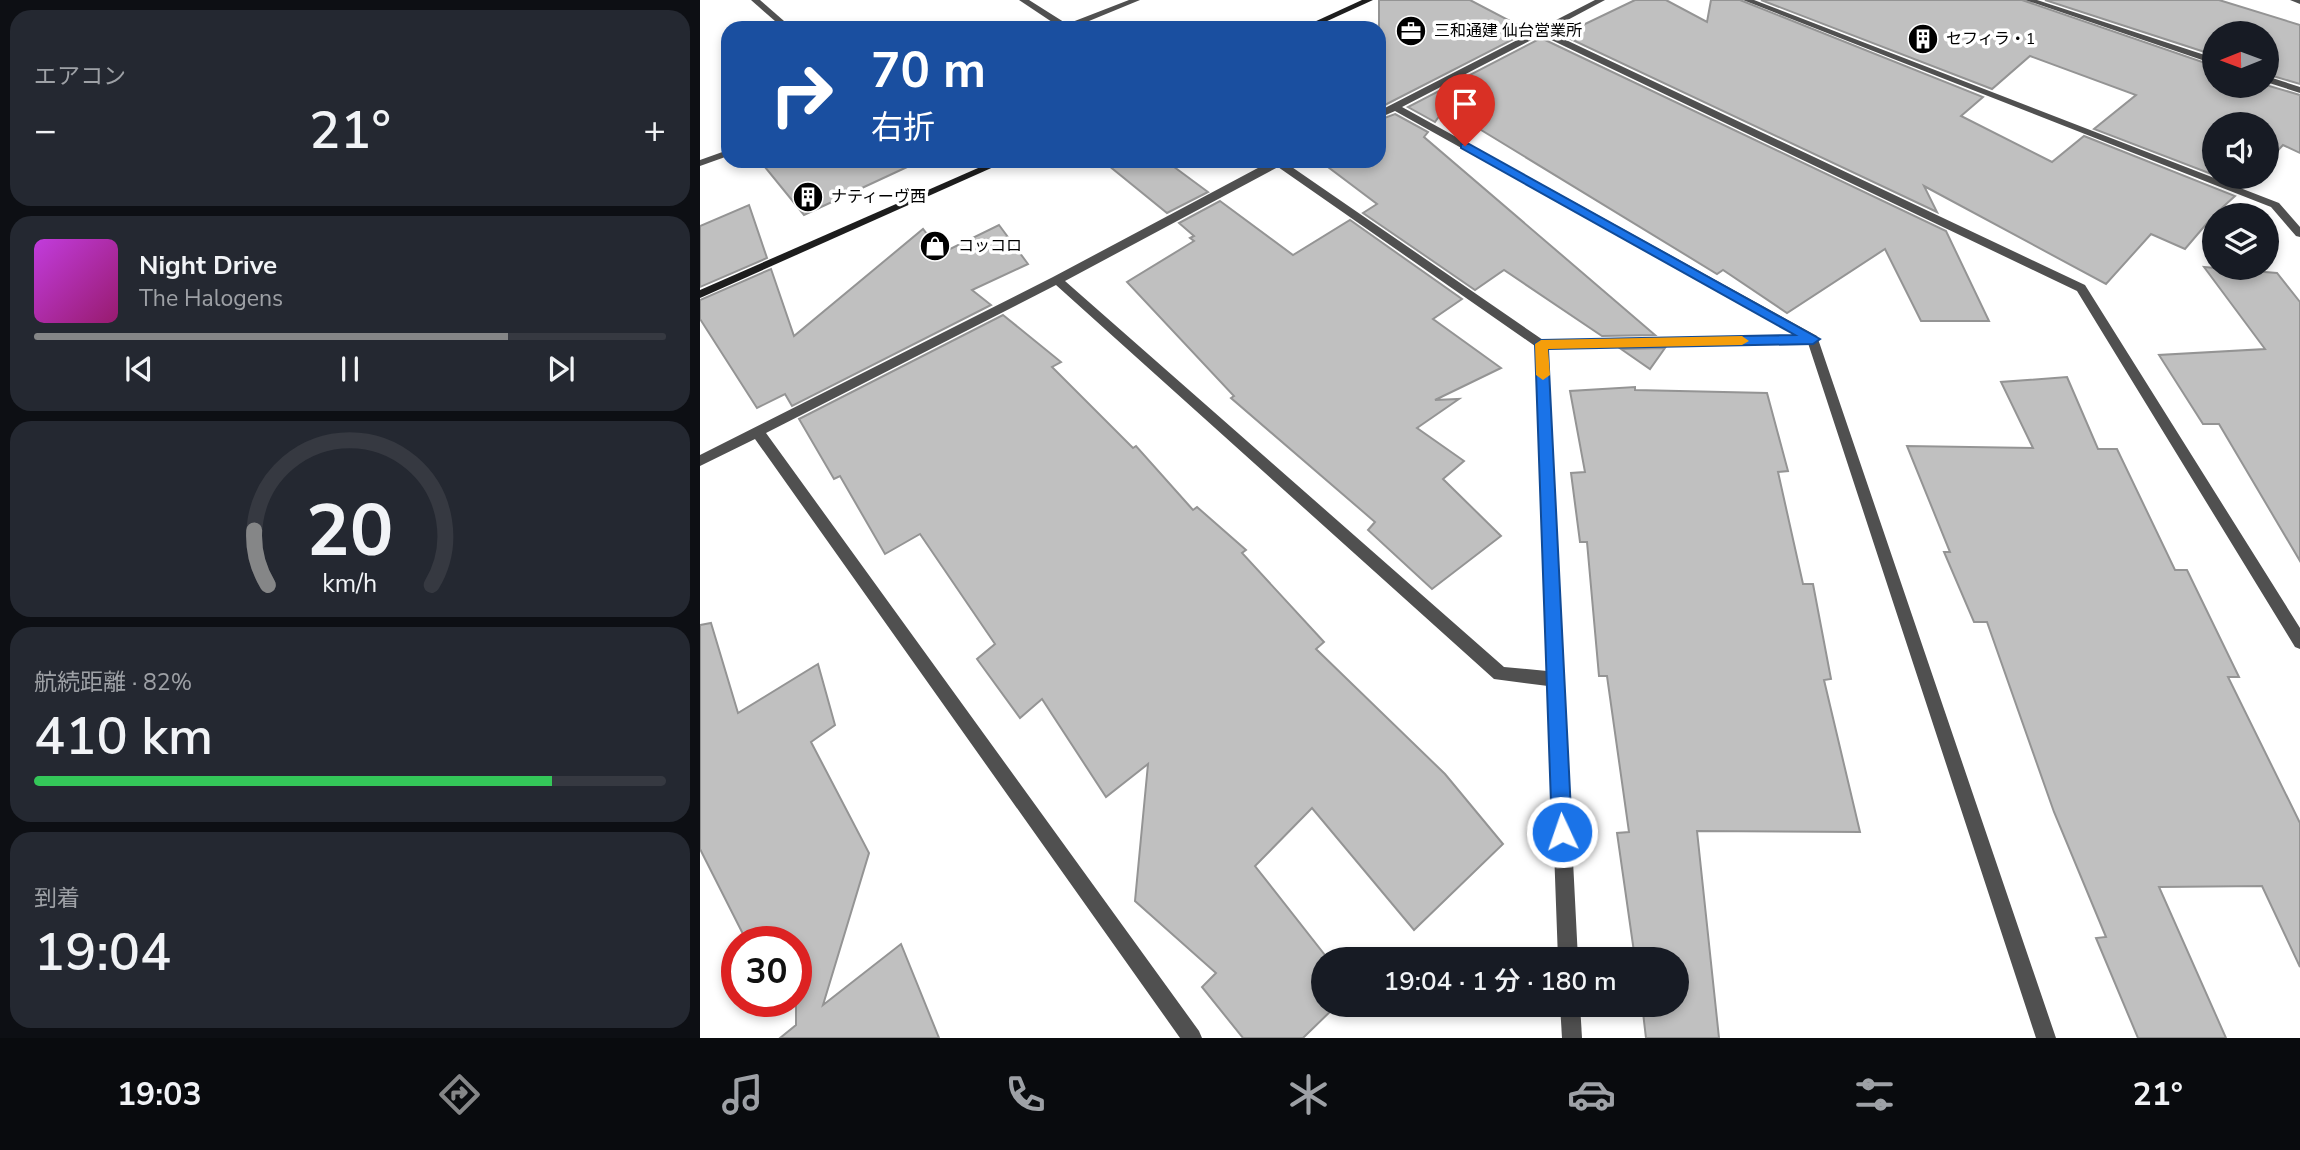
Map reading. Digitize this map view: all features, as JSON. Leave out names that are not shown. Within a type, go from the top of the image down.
[{"type":"street","points":[[755,0],[780,21]]},
{"type":"street","points":[[1023,0],[1055,21]]},
{"type":"street","points":[[1084,21],[1136,0]]},
{"type":"street","points":[[1321,21],[1369,0]]},
{"type":"street","points":[[1386,112],[1601,0]]},
{"type":"street","points":[[1747,0],[2275,205],[2300,234]]},
{"type":"street","points":[[2029,0],[2202,57]]},
{"type":"street","points":[[2294,0],[2300,2]]},
{"type":"street","points":[[1540,31],[2081,288],[2300,642]]},
{"type":"street","points":[[2279,83],[2300,90]]},
{"type":"street","points":[[1395,107],[1813,339],[2046,1038]]},
{"type":"street","points":[[700,163],[721,156]]},
{"type":"street","points":[[700,294],[986,168]]},
{"type":"street","points":[[700,461],[1056,280],[1268,168]]},
{"type":"street","points":[[1288,168],[1541,344],[1813,339]]},
{"type":"street","points":[[1056,280],[1500,674],[1555,679]]},
{"type":"street","points":[[1541,344],[1567,947]]},
{"type":"street","points":[[757,431],[1192,1038]]},
{"type":"street","points":[[1571,1017],[1572,1038]]},
{"type":"building","points":[[1379,0],[1470,0],[1529,31],[1386,104],[1386,21],[1379,21]]},
{"type":"building","points":[[1635,0],[1666,0],[1707,22],[1711,0],[1740,0],[1983,97],[1961,116],[2052,162],[2084,136],[2202,183],[2202,189],[2217,189],[2235,196],[2227,203],[2202,203],[2202,229],[2185,249],[2151,234],[2106,284],[1924,186],[1937,212],[1562,35]]},
{"type":"building","points":[[1761,0],[2022,0],[2202,62],[2202,98],[2279,98],[2279,89],[2300,95],[2300,153],[2283,145],[2279,149],[2279,112],[2202,112],[2202,170],[2094,129],[2136,95],[2030,56],[1992,89]]},
{"type":"building","points":[[2045,0],[2219,0],[2300,25],[2300,84],[2279,78],[2279,21],[2202,21],[2202,51]]},
{"type":"building","points":[[1541,38],[1946,231],[1989,321],[1921,321],[1885,249],[1787,313],[1723,270],[1717,274],[1445,108],[1435,122],[1408,107]]},
{"type":"building","points":[[1395,114],[1428,132],[1424,137],[1655,335],[1602,336],[1504,270],[1475,290],[1363,213],[1377,204],[1329,168],[1386,168],[1386,117]]},
{"type":"building","name":"ナティーヴ西","points":[[766,168],[905,168],[804,215]]},
{"type":"building","points":[[1112,168],[1175,168],[1208,192],[1167,213]]},
{"type":"building","points":[[1220,201],[1293,255],[1350,220],[1462,299],[1433,319],[1501,368],[1435,400],[1459,399],[1417,428],[1464,461],[1443,479],[1501,536],[1432,589],[1368,530],[1375,522],[1231,398],[1234,396],[1127,282],[1194,241],[1190,238],[1194,236],[1179,223]]},
{"type":"building","points":[[749,205],[767,258],[700,287],[700,226]]},
{"type":"building","points":[[999,225],[1028,264],[972,290],[991,305],[792,406],[785,394],[757,408],[700,319],[700,300],[771,269],[794,336],[923,229],[942,253]]},
{"type":"building","points":[[2279,276],[2300,302],[2300,561],[2219,424],[2203,424],[2159,355],[2265,349],[2214,280],[2279,280]]},
{"type":"building","points":[[1003,315],[1061,362],[1052,367],[1133,448],[1136,446],[1193,510],[1197,507],[1246,550],[1242,553],[1324,642],[1316,649],[1445,774],[1503,844],[1414,930],[1312,808],[1255,866],[1319,947],[1311,947],[1311,1017],[1325,1017],[1303,1038],[1243,1038],[1202,987],[1216,973],[1135,901],[1148,764],[1106,797],[1042,699],[1020,718],[977,659],[995,644],[920,534],[885,554],[840,476],[834,479],[799,419]]},
{"type":"building","points":[[1665,348],[1650,369],[1621,349]]},
{"type":"building","points":[[2067,377],[2098,449],[2117,449],[2175,570],[2187,570],[2239,677],[2228,677],[2300,823],[2300,967],[2262,886],[2159,887],[2226,1038],[2138,1038],[2096,938],[2106,937],[2054,812],[1987,622],[1974,622],[1944,552],[1950,552],[1907,446],[2033,448],[2001,382]]},
{"type":"building","points":[[1635,387],[1635,390],[1767,393],[1788,471],[1778,472],[1803,584],[1813,584],[1831,679],[1824,680],[1860,832],[1697,831],[1719,1038],[1646,1038],[1644,1017],[1689,1017],[1689,947],[1633,947],[1617,833],[1629,832],[1607,676],[1599,676],[1587,542],[1580,542],[1571,473],[1585,472],[1570,391]]},
{"type":"building","points":[[711,623],[738,713],[818,664],[835,725],[811,742],[869,853],[823,1005],[901,944],[939,1038],[780,1038],[796,1025],[796,1017],[812,1017],[812,926],[739,926],[700,849],[700,625]]},
{"type":"slow traffic","points":[[1543,375],[1541,344],[1742,341]]},
{"type":"place","name":"三和通建 仙台営業所","points":[[1411,31]]},
{"type":"place","name":"セフィラ・1","points":[[1923,39]]},
{"type":"place","name":"ナティーヴ西","points":[[808,197]]},
{"type":"place","name":"コッコロ","points":[[935,246]]},
{"type":"route","points":[[1465,146],[1813,339],[1541,344],[1562,832]]}]
